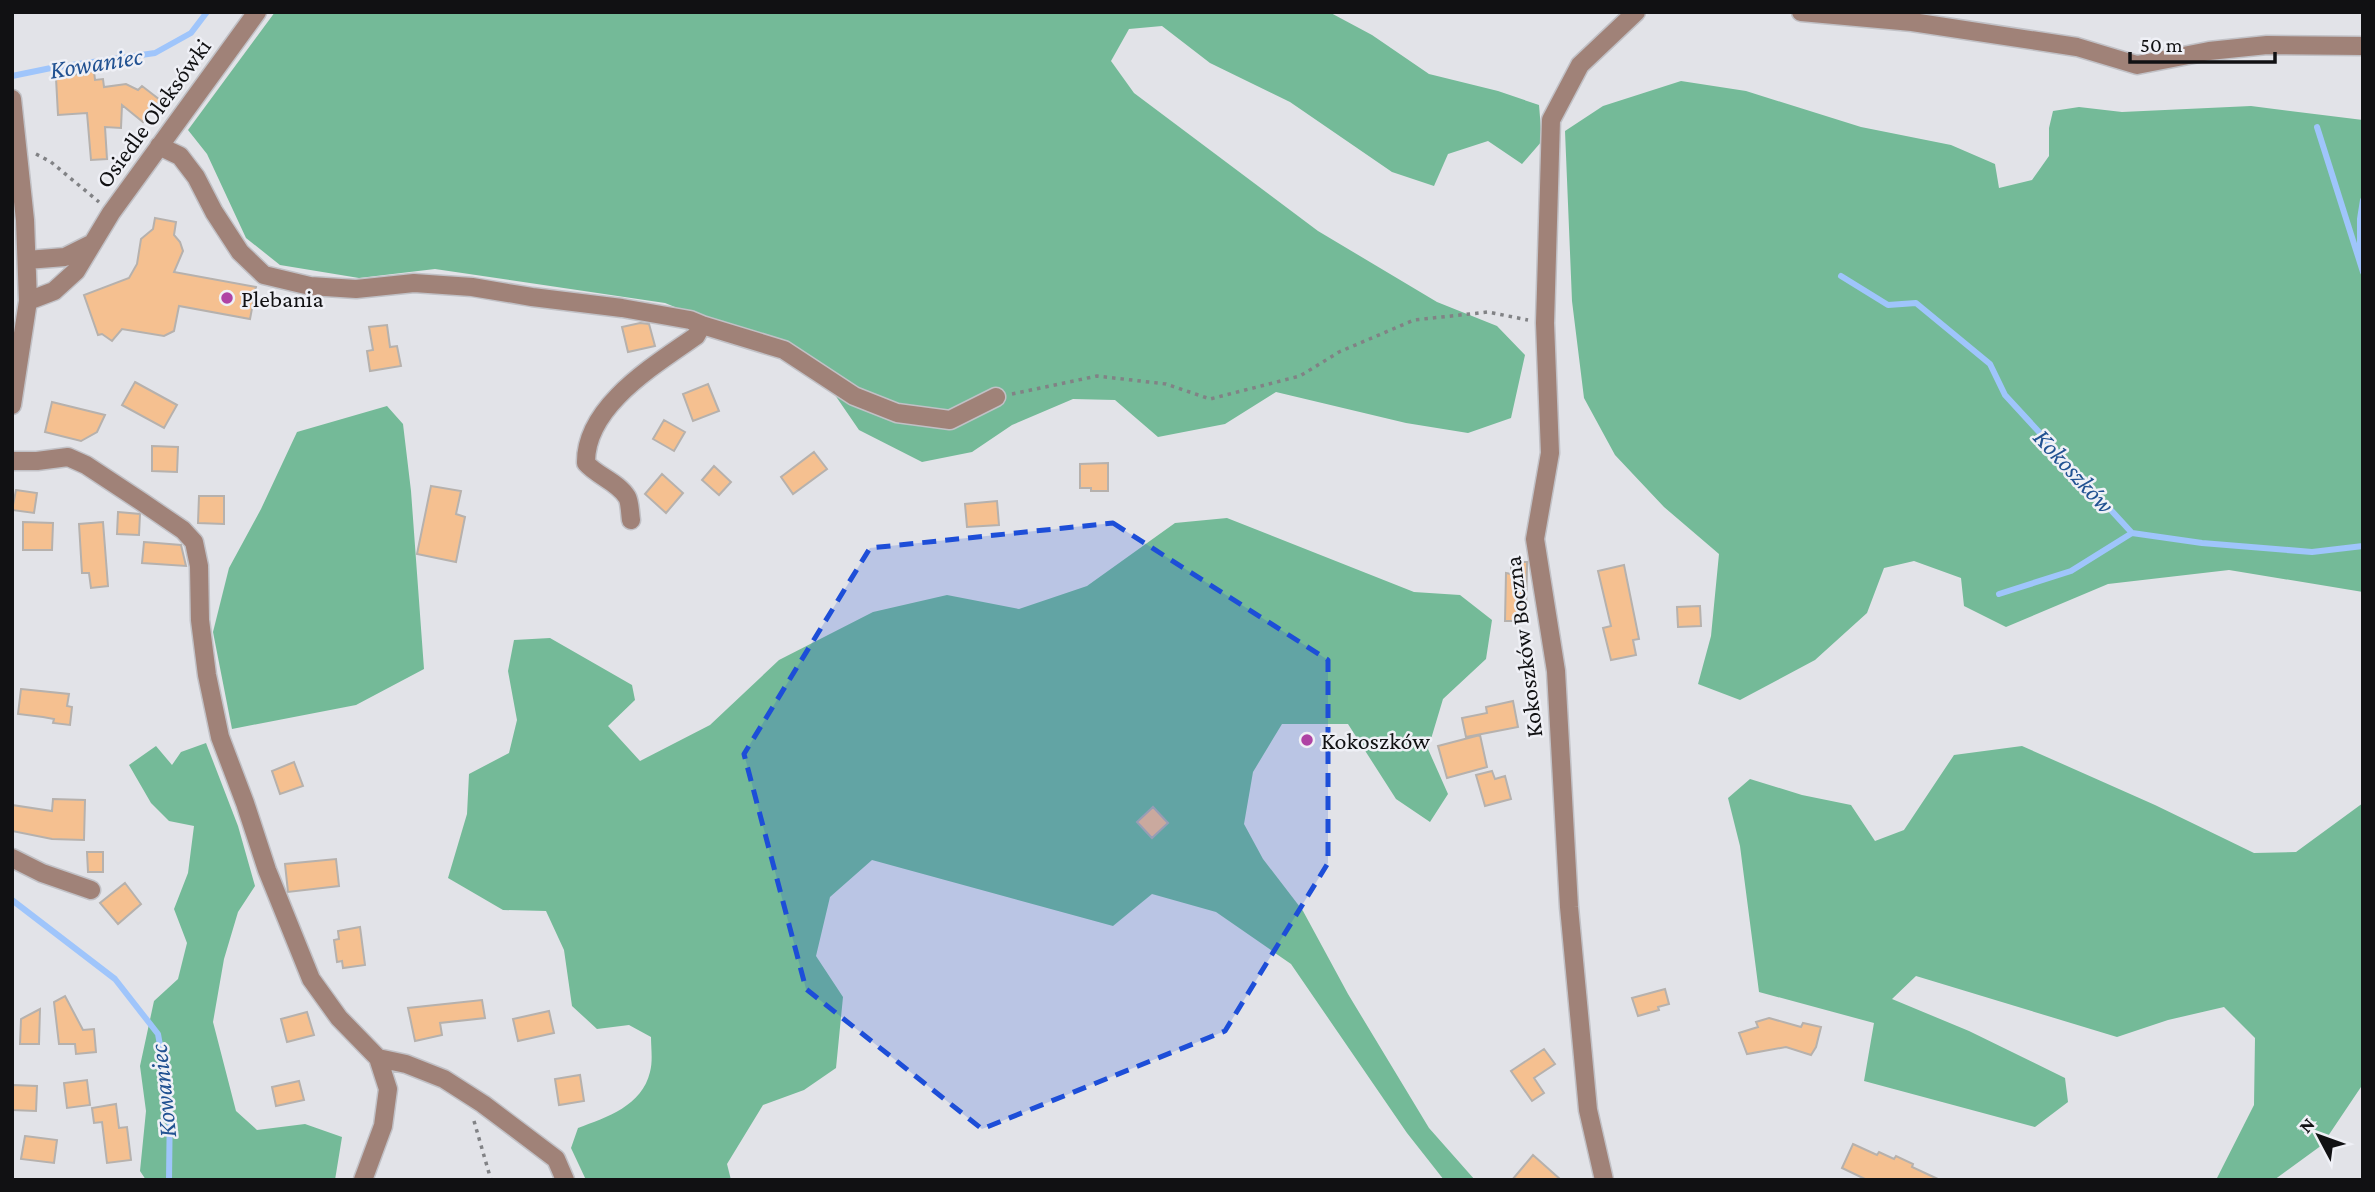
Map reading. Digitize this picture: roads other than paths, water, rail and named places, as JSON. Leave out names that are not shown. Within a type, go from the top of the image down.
[{"type":"street","name":"Osiedle Oleksówki","points":[[28,301],[54,292],[76,271],[92,243],[159,146],[257,12]]},
{"type":"street","name":"Kokoszków Boczna","points":[[1604,1180],[1588,1110],[1569,907],[1556,671],[1535,539],[1549,453],[1545,323],[1551,120],[1580,65],[1636,12]]},
{"type":"street","points":[[1801,12],[1912,22],[2077,47],[2137,65],[2209,51],[2267,45],[2363,46]]},
{"type":"street","points":[[12,99],[27,260],[28,301],[12,405]]},
{"type":"street","points":[[159,146],[180,156],[196,177],[214,212],[240,252],[264,275],[310,286],[356,289],[414,283],[472,287],[690,320],[784,350],[854,396],[897,413],[950,420],[996,397]]},
{"type":"street","points":[[27,260],[65,257],[92,243]]},
{"type":"street","points":[[631,520],[627,497],[586,463],[590,434],[627,387],[696,336],[702,325]]},
{"type":"street","points":[[12,461],[68,457],[86,465],[183,530],[194,542],[199,566],[200,620],[207,675],[220,737],[267,870],[311,979],[339,1018],[379,1058],[388,1089],[383,1126],[363,1180]]},
{"type":"street","points":[[12,858],[42,873],[91,890]]},
{"type":"street","points":[[379,1058],[406,1064],[431,1074],[465,1093],[556,1158],[565,1180]]},
{"type":"waterway","name":"Kowaniec","points":[[12,76],[155,53],[191,33],[207,12]]},
{"type":"waterway","points":[[2317,127],[2363,272]]},
{"type":"waterway","points":[[2360,257],[2363,200]]},
{"type":"waterway","name":"Kokoszków","points":[[1841,276],[1888,305],[1916,303],[1990,364],[2005,395],[2132,533],[2202,543],[2312,552],[2363,546]]},
{"type":"waterway","points":[[1999,594],[2071,571],[2132,533]]},
{"type":"waterway","name":"Kowaniec","points":[[12,900],[115,979],[158,1034],[170,1101],[169,1180]]},
{"type":"place","name":"Plebania","points":[[227,298]]},
{"type":"place","name":"Kokoszków","points":[[1307,740]]}]
